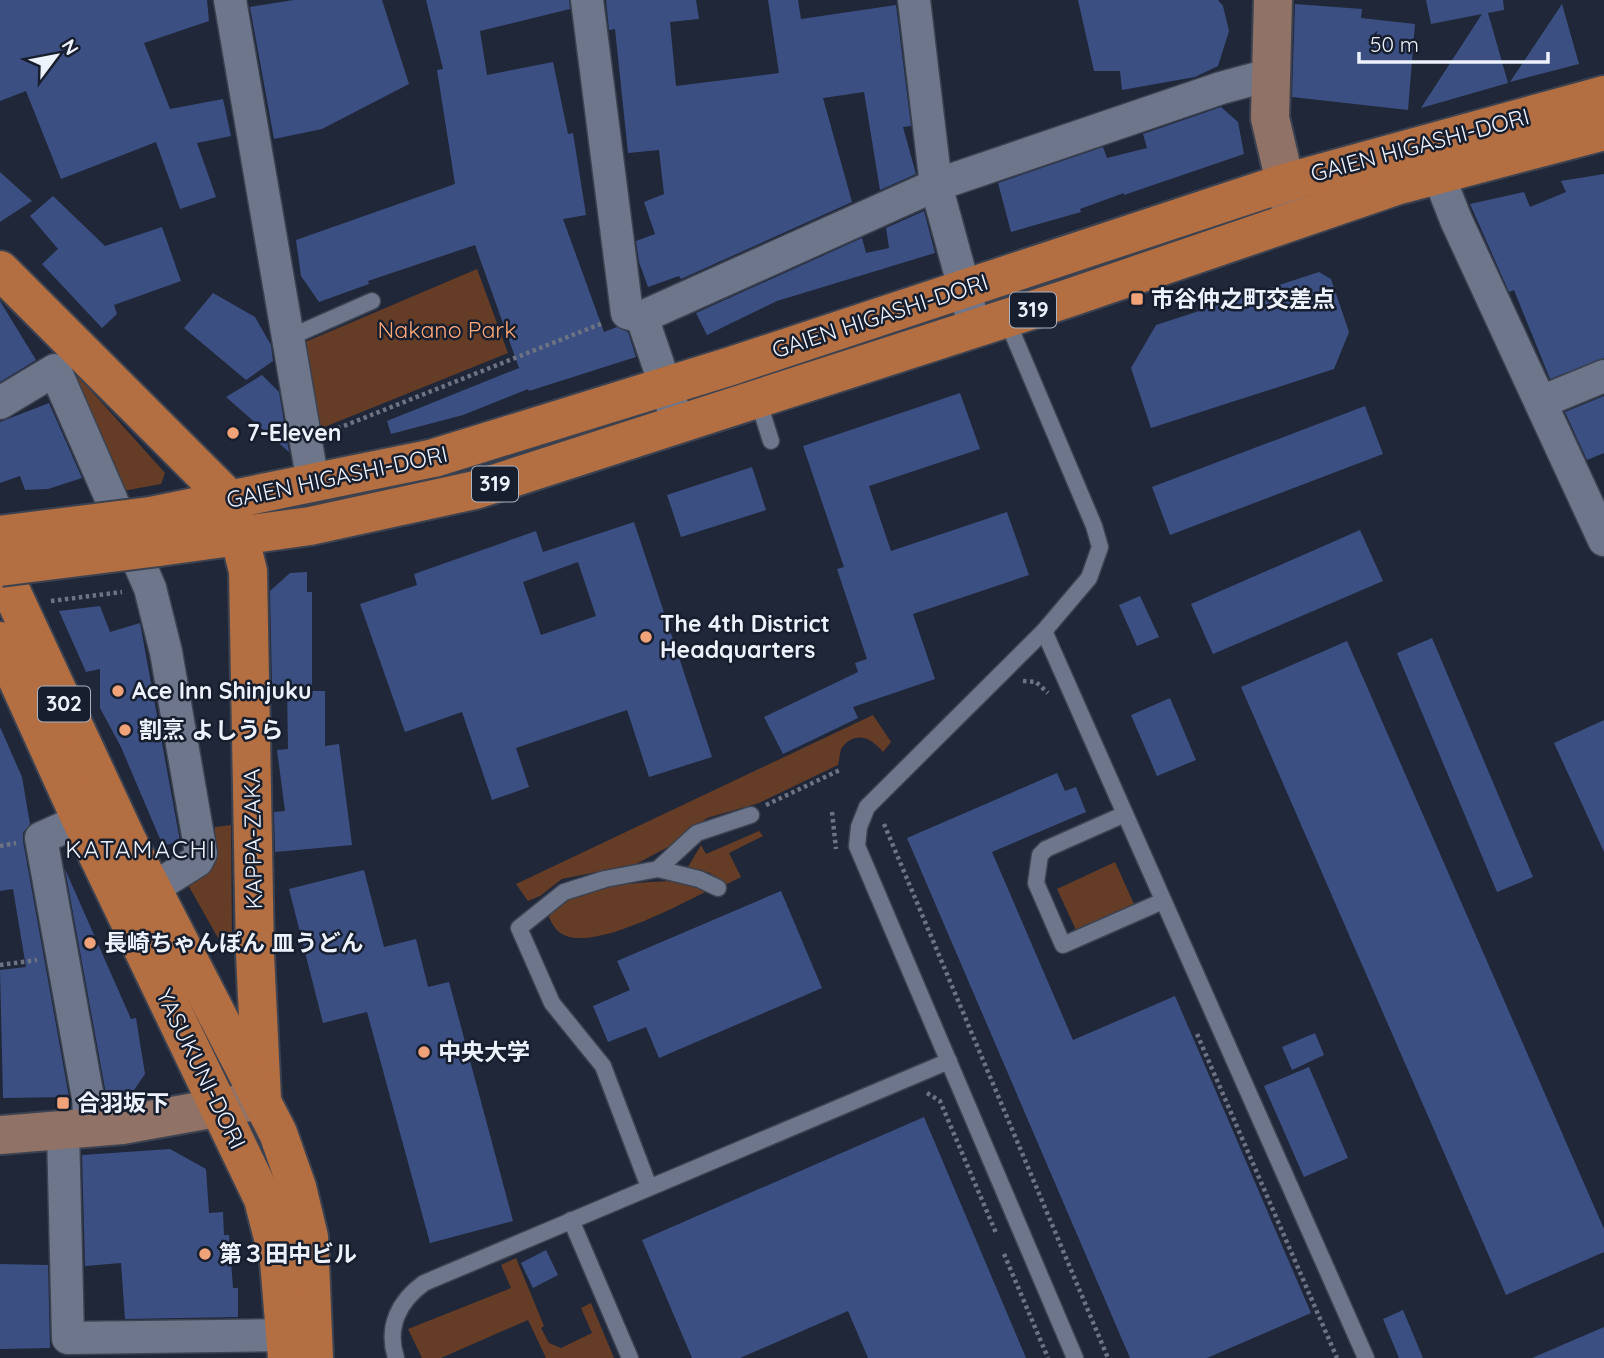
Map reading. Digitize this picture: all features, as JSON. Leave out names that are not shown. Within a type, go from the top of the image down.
[{"type":"main road","name":"GAIEN HIGASHI-DORI","points":[[155,531],[235,518],[370,514],[475,490],[678,425],[751,380],[964,288],[1284,183],[1604,95]]},
{"type":"main road","name":"GAIEN HIGASHI-DORI","points":[[235,518],[313,483],[434,458],[665,386],[751,380],[991,323],[1438,174],[1604,131]]},
{"type":"main road","points":[[0,270],[67,358],[235,518]]},
{"type":"main road","name":"KAPPA-ZAKA","points":[[235,518],[248,571],[255,954],[262,1100]]},
{"type":"main road","name":"319","points":[[0,535],[155,531]]},
{"type":"main road","name":"319","points":[[0,567],[155,531]]},
{"type":"main road","name":"YASUKUNI-DORI","points":[[0,567],[152,889],[262,1100]]},
{"type":"main road","name":"YASUKUNI-DORI","points":[[0,641],[87,832],[263,1199],[274,1234],[296,1350]]},
{"type":"main road","points":[[222,1109],[240,1059],[255,954]]},
{"type":"main road","points":[[188,962],[225,1013],[240,1017],[248,1011]]},
{"type":"main road","name":"302","points":[[262,1100],[289,1163],[309,1237],[296,1350]]},
{"type":"street","points":[[230,0],[313,483]]},
{"type":"street","points":[[587,0],[635,315],[678,425]]},
{"type":"street","points":[[914,0],[936,185],[964,288],[991,323]]},
{"type":"street","points":[[1273,0],[1270,118],[1294,222]]},
{"type":"street","points":[[635,315],[936,185],[1221,88],[1269,75]]},
{"type":"street","points":[[1438,174],[1451,209],[1604,540]]},
{"type":"street","points":[[0,403],[67,358],[150,588],[166,652],[201,853],[197,861],[152,889]]},
{"type":"street","points":[[1541,402],[1604,376]]},
{"type":"street","points":[[87,832],[72,824],[41,838],[88,1098],[76,1129],[69,1348],[296,1350]]},
{"type":"street","points":[[0,1135],[76,1129],[222,1109],[262,1100]]},
{"type":"lane","points":[[288,338],[372,301]]},
{"type":"lane","points":[[991,323],[1100,547],[1089,578],[1044,631],[867,807],[859,827],[857,846],[1075,1358]]},
{"type":"lane","points":[[751,380],[771,441]]},
{"type":"lane","points":[[1044,631],[1366,1358]]},
{"type":"lane","points":[[1125,814],[1046,849],[1040,855],[1035,873],[1041,895],[1063,945],[1163,901]]},
{"type":"lane","points":[[659,869],[697,833],[751,815]]},
{"type":"lane","points":[[649,1186],[603,1066],[552,1003],[519,928],[565,892],[606,879],[659,869],[699,878],[718,888]]},
{"type":"lane","points":[[396,1358],[392,1331],[397,1312],[408,1294],[424,1283],[949,1061]]},
{"type":"lane","points":[[570,1220],[630,1358]]},
{"type":"path","points":[[304,442],[635,315]]},
{"type":"path","points":[[46,602],[150,588]]},
{"type":"path","points":[[1021,681],[1035,682],[1051,695]]},
{"type":"path","points":[[751,815],[778,798],[840,770]]},
{"type":"path","points":[[832,812],[838,857]]},
{"type":"path","points":[[885,820],[884,827],[1108,1358]]},
{"type":"path","points":[[0,965],[62,957]]},
{"type":"path","points":[[1196,1031],[1338,1358]]},
{"type":"path","points":[[921,1091],[933,1094],[940,1101],[996,1233]]},
{"type":"path","points":[[1004,1254],[1048,1358]]},
{"type":"green space","name":"Nakano Park","points":[[477,269],[508,353],[322,428],[314,422],[303,343]]},
{"type":"green space","points":[[77,375],[165,473],[161,484],[123,491],[73,380]]},
{"type":"green space","points":[[873,715],[891,742],[883,752],[868,739],[851,739],[841,749],[838,765],[759,803],[707,818],[670,846],[636,864],[562,879],[540,896],[528,901],[516,884]]},
{"type":"green space","points":[[231,825],[232,943],[222,945],[188,885],[214,864],[215,827]]},
{"type":"green space","points":[[759,831],[763,836],[729,853],[741,877],[725,885],[710,873],[688,867],[701,845],[706,854]]},
{"type":"green space","points":[[1115,862],[1134,904],[1076,930],[1057,889]]},
{"type":"green space","points":[[673,881],[710,890],[633,926],[589,938],[571,937],[558,931],[549,917],[558,903],[581,892],[596,888]]},
{"type":"green space","points":[[516,1258],[549,1343],[561,1348],[592,1333],[581,1308],[591,1303],[614,1358],[546,1358],[528,1320],[441,1358],[422,1358],[408,1329],[511,1288],[501,1265]]},
{"type":"building","points":[[0,0],[207,0],[209,21],[144,43],[170,109],[223,99],[231,136],[197,143],[216,197],[180,209],[156,142],[61,179],[26,91],[0,101]]},
{"type":"building","points":[[294,0],[382,0],[409,84],[322,129],[274,139],[250,7]]},
{"type":"building","points":[[426,0],[569,0],[570,9],[480,31],[487,75],[553,62],[568,134],[573,133],[586,215],[563,219],[604,332],[617,327],[628,332],[636,357],[529,391],[528,389],[463,415],[391,434],[387,421],[519,368],[475,245],[368,281],[369,284],[319,302],[301,276],[296,240],[455,184],[437,70],[443,69]]},
{"type":"building","points":[[606,0],[696,0],[699,19],[670,22],[676,86],[779,73],[768,0],[798,0],[801,19],[896,5],[911,126],[903,127],[916,174],[880,190],[864,92],[823,98],[852,202],[681,279],[679,276],[648,287],[639,262],[636,241],[655,234],[644,202],[664,194],[659,150],[628,153],[615,29],[609,30]]},
{"type":"building","points":[[1078,0],[1218,0],[1223,6],[1229,31],[1218,66],[1195,77],[1122,90],[1120,71],[1094,71]]},
{"type":"building","points":[[1426,0],[1503,0],[1504,10],[1488,13],[1508,83],[1421,108],[1482,14],[1431,24]]},
{"type":"building","points":[[1295,4],[1362,9],[1361,18],[1415,24],[1408,110],[1292,97]]},
{"type":"building","points":[[1562,4],[1579,64],[1510,82]]},
{"type":"building","points":[[1221,107],[1238,122],[1244,154],[1124,193],[1080,209],[1081,212],[1011,232],[998,183],[1103,147],[1107,158],[1147,148],[1143,134]]},
{"type":"building","points":[[0,172],[32,201],[0,222]]},
{"type":"building","points":[[1604,174],[1604,358],[1550,379],[1514,290],[1509,292],[1470,204],[1524,192],[1530,207],[1566,192],[1561,181]]},
{"type":"building","points":[[53,196],[105,246],[162,227],[181,281],[114,305],[117,314],[102,328],[42,264],[58,249],[30,216]]},
{"type":"building","points":[[924,211],[935,253],[777,301],[707,335],[696,313],[862,238],[866,253],[889,248],[886,228]]},
{"type":"building","points":[[1319,272],[1331,279],[1349,332],[1334,369],[1151,428],[1131,368],[1156,325]]},
{"type":"building","points":[[213,293],[255,317],[271,345],[273,361],[246,380],[184,328]]},
{"type":"building","points":[[0,301],[36,360],[0,382]]},
{"type":"building","points":[[262,375],[279,392],[289,452],[226,397]]},
{"type":"building","points":[[960,393],[980,449],[869,486],[891,551],[1007,512],[1029,575],[913,614],[935,679],[853,707],[858,718],[783,754],[764,717],[858,672],[855,663],[867,659],[837,569],[844,567],[803,446]]},
{"type":"building","points":[[1604,396],[1604,453],[1587,460],[1565,412]]},
{"type":"building","points":[[49,403],[82,478],[48,489],[25,490],[20,476],[0,483],[0,422]]},
{"type":"building","points":[[1365,406],[1383,454],[1170,535],[1152,487]]},
{"type":"building","points":[[752,467],[766,510],[681,537],[667,495]]},
{"type":"building","points":[[634,522],[712,757],[649,777],[627,710],[516,748],[529,787],[492,800],[462,712],[405,732],[360,604],[417,585],[414,574],[536,531],[543,552]],"holes":[[[578,562],[596,616],[541,635],[523,582]]]},
{"type":"building","points":[[1360,530],[1383,581],[1213,654],[1191,604]]},
{"type":"building","points":[[307,572],[307,592],[312,592],[312,691],[325,691],[325,746],[339,744],[352,845],[275,852],[274,812],[285,811],[277,750],[288,749],[287,685],[272,685],[270,591],[290,573]]},
{"type":"building","points":[[1140,596],[1159,637],[1137,646],[1119,605]]},
{"type":"building","points":[[100,606],[110,632],[140,623],[180,841],[163,846],[121,747],[100,708],[100,669],[86,672],[59,611]]},
{"type":"building","points":[[1432,638],[1533,877],[1497,892],[1397,653]]},
{"type":"building","points":[[1347,641],[1604,1229],[1604,1252],[1506,1295],[1241,687]]},
{"type":"building","points":[[1170,698],[1196,760],[1157,776],[1131,715]]},
{"type":"building","points":[[1604,720],[1604,852],[1554,743]]},
{"type":"building","points":[[0,727],[22,777],[30,824],[23,833],[23,841],[69,1097],[3,1098],[0,970],[26,967],[13,889],[0,891]]},
{"type":"building","points":[[1057,773],[1065,791],[1076,787],[1086,812],[992,852],[1073,1040],[1175,996],[1311,1313],[1207,1358],[1130,1358],[907,838]]},
{"type":"building","points":[[65,869],[131,1019],[136,1018],[145,1074],[134,1090],[106,1094]]},
{"type":"building","points":[[364,870],[384,947],[416,939],[428,987],[449,982],[513,1221],[430,1243],[367,1012],[323,1023],[289,889]]},
{"type":"building","points":[[781,891],[822,988],[659,1058],[646,1027],[608,1042],[593,1006],[630,990],[617,961]]},
{"type":"building","points":[[1315,1033],[1324,1055],[1292,1070],[1282,1047]]},
{"type":"building","points":[[1309,1067],[1348,1158],[1304,1177],[1264,1086]]},
{"type":"building","points":[[924,1117],[1026,1358],[868,1358],[848,1311],[740,1358],[692,1358],[642,1240]]},
{"type":"building","points":[[170,1149],[206,1169],[209,1213],[223,1212],[224,1235],[229,1235],[233,1288],[238,1288],[238,1317],[125,1319],[121,1263],[85,1266],[82,1155]]},
{"type":"building","points":[[546,1250],[558,1275],[533,1288],[521,1263]]},
{"type":"building","points":[[0,1264],[48,1265],[50,1348],[0,1349]]},
{"type":"building","points":[[1403,1310],[1423,1358],[1399,1358],[1383,1319]]},
{"type":"building","points":[[1604,1327],[1604,1358],[1532,1358]]},
{"type":"place","name":"市谷仲之町交差点","points":[[1137,299]]},
{"type":"place","name":"7-Eleven","points":[[233,433]]},
{"type":"place","name":"The 4th District Headquarters","points":[[646,637]]},
{"type":"place","name":"Ace Inn Shinjuku","points":[[118,691]]},
{"type":"place","name":"割烹 よしうら","points":[[125,730]]},
{"type":"place","name":"長崎ちゃんぽん 皿うどん","points":[[90,943]]},
{"type":"place","name":"中央大学","points":[[424,1052]]},
{"type":"place","name":"合羽坂下","points":[[63,1103]]},
{"type":"place","name":"第３田中ビル","points":[[205,1254]]},
{"type":"district","name":"KATAMACHI","points":[[141,850]]}]
